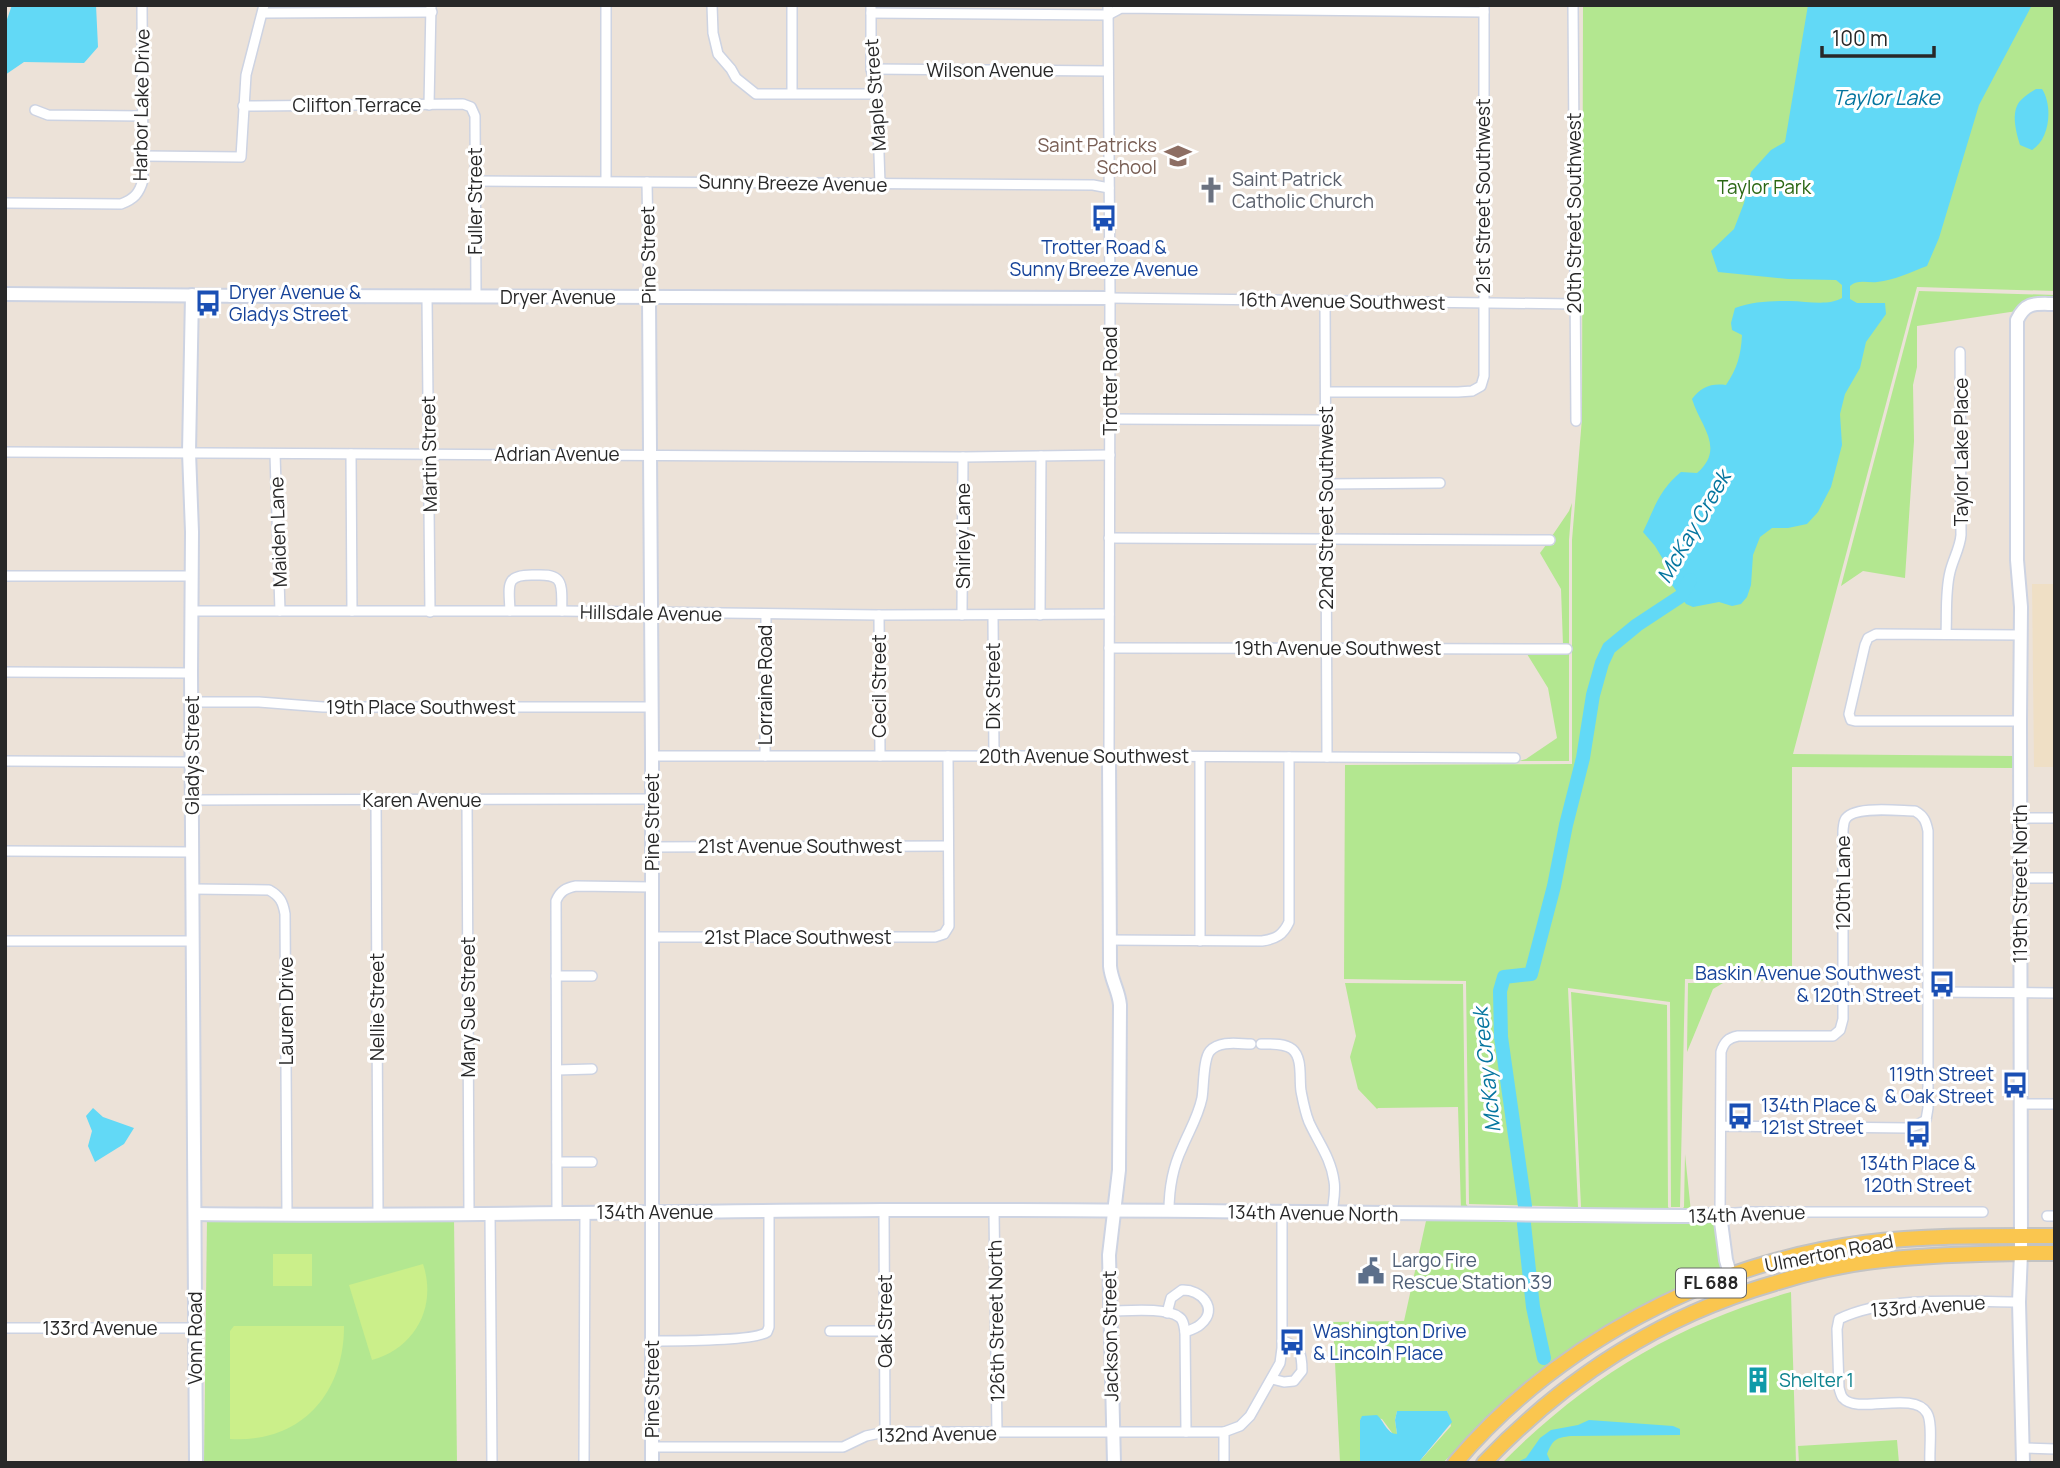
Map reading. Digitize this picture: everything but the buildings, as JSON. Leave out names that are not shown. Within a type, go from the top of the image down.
[{"type":"main road","name":"Ulmerton Road","points":[[1455,1463],[1519,1400],[1579,1353],[1655,1309],[1730,1275],[1773,1262],[1860,1243],[1928,1237],[2055,1236]]},
{"type":"main road","name":"Ulmerton Road","points":[[1484,1463],[1552,1398],[1609,1357],[1659,1328],[1736,1294],[1822,1270],[1872,1261],[1913,1257],[2055,1253]]},
{"type":"street","name":"Harbor Lake Drive","points":[[5,203],[121,204],[140,191],[143,180],[142,5]]},
{"type":"street","points":[[606,5],[606,181]]},
{"type":"street","points":[[712,5],[713,33],[718,54],[736,78],[756,94],[877,94]]},
{"type":"street","points":[[792,5],[792,93]]},
{"type":"street","name":"20th Street Southwest","points":[[1573,5],[1576,421]]},
{"type":"street","points":[[143,156],[241,157],[246,75],[264,9],[432,9],[429,105]]},
{"type":"street","points":[[871,9],[1484,9]]},
{"type":"street","name":"Maple Street","points":[[871,9],[871,69],[877,94],[880,184]]},
{"type":"street","name":"21st Street Southwest","points":[[1326,392],[1458,392],[1472,391],[1481,386],[1484,376],[1484,9]]},
{"type":"street","name":"Trotter Road","points":[[1108,10],[1109,756]]},
{"type":"street","name":"Wilson Avenue","points":[[871,69],[1108,71]]},
{"type":"street","name":"Clifton Terrace","points":[[243,106],[463,104],[471,107]]},
{"type":"street","name":"Fuller Street","points":[[471,107],[475,116],[476,297]]},
{"type":"street","points":[[35,110],[48,115],[143,116]]},
{"type":"street","name":"Sunny Breeze Avenue","points":[[475,181],[1093,185],[1109,188]]},
{"type":"street","name":"Pine Street","points":[[647,181],[652,757],[652,1463]]},
{"type":"street","name":"Dryer Avenue","points":[[5,294],[1110,298]]},
{"type":"street","name":"Gladys Street","points":[[192,295],[189,452],[195,1214]]},
{"type":"street","name":"Martin Street","points":[[427,297],[430,612]]},
{"type":"street","name":"16th Avenue Southwest","points":[[1110,298],[1574,304]]},
{"type":"street","name":"22nd Street Southwest","points":[[1325,301],[1327,757]]},
{"type":"street","name":"119th Street North","points":[[2023,1463],[2020,1302],[2021,607],[2017,560],[2017,320],[2025,307],[2055,304]]},
{"type":"street","name":"Taylor Lake Place","points":[[1946,634],[1950,571],[1960,546],[1961,535],[1960,352]]},
{"type":"street","points":[[1110,419],[1326,420]]},
{"type":"street","name":"Adrian Avenue","points":[[5,452],[1110,456]]},
{"type":"street","points":[[351,453],[352,611]]},
{"type":"street","name":"Maiden Lane","points":[[275,454],[280,611]]},
{"type":"street","name":"Shirley Lane","points":[[962,615],[963,457]]},
{"type":"street","points":[[1040,615],[1041,457]]},
{"type":"street","points":[[1326,484],[1440,483]]},
{"type":"street","points":[[1110,538],[1550,540]]},
{"type":"street","points":[[510,611],[509,586],[513,578],[520,575],[550,575],[561,585],[562,611]]},
{"type":"street","points":[[5,576],[192,576]]},
{"type":"street","name":"Hillsdale Avenue","points":[[192,611],[562,611],[766,615],[1109,614]]},
{"type":"street","name":"Lorraine Road","points":[[765,756],[766,615]]},
{"type":"street","name":"Cecil Street","points":[[879,615],[880,756]]},
{"type":"street","name":"Dix Street","points":[[993,615],[994,756]]},
{"type":"street","points":[[2020,721],[1851,720],[1849,715],[1865,645],[1868,638],[1876,634],[2021,635]]},
{"type":"street","name":"19th Avenue Southwest","points":[[1109,648],[1567,649]]},
{"type":"street","points":[[5,672],[191,673]]},
{"type":"street","name":"19th Place Southwest","points":[[191,702],[259,702],[323,708],[651,707]]},
{"type":"street","points":[[948,756],[948,846]]},
{"type":"street","name":"Jackson Street","points":[[1109,756],[1109,940],[1111,975],[1120,1005],[1119,1170],[1109,1255],[1114,1463]]},
{"type":"street","name":"20th Avenue Southwest","points":[[652,757],[1516,758]]},
{"type":"street","points":[[1200,757],[1200,941]]},
{"type":"street","points":[[1109,940],[1269,940],[1285,931],[1289,922],[1289,757]]},
{"type":"street","points":[[5,761],[192,762]]},
{"type":"street","name":"Karen Avenue","points":[[192,800],[652,799]]},
{"type":"street","name":"Nellie Street","points":[[376,800],[378,1214]]},
{"type":"street","name":"Mary Sue Street","points":[[467,800],[469,1214]]},
{"type":"street","name":"120th Lane","points":[[1721,1126],[1721,1052],[1730,1037],[1833,1036],[1840,1030],[1843,1019],[1843,831],[1845,820],[1850,814],[1860,811],[1915,811],[1926,821],[1929,992]]},
{"type":"street","points":[[2020,818],[2055,818]]},
{"type":"street","name":"21st Avenue Southwest","points":[[652,847],[948,846]]},
{"type":"street","name":"21st Place Southwest","points":[[652,937],[935,937],[944,934],[949,926],[948,846]]},
{"type":"street","points":[[5,851],[192,852]]},
{"type":"street","points":[[2020,878],[2055,878]]},
{"type":"street","points":[[557,1212],[556,901],[559,894],[567,888],[576,886],[652,887]]},
{"type":"street","name":"Lauren Drive","points":[[193,889],[270,890],[283,902],[287,1215]]},
{"type":"street","points":[[5,941],[192,941]]},
{"type":"street","points":[[556,976],[592,976]]},
{"type":"street","points":[[1736,1294],[1726,1260],[1720,1214],[1721,1126],[1908,1128],[1917,1125],[1926,1120],[1928,1108],[1929,992],[2055,993]]},
{"type":"street","points":[[1169,1211],[1171,1177],[1182,1146],[1199,1112],[1208,1052],[1222,1044],[1281,1044],[1292,1049],[1298,1058],[1304,1108],[1309,1123],[1328,1155],[1335,1185],[1332,1214]]},
{"type":"street","points":[[557,1070],[592,1069]]},
{"type":"street","points":[[2021,1104],[2055,1104]]},
{"type":"street","points":[[557,1162],[592,1162]]},
{"type":"street","name":"Oak Street","points":[[884,1210],[886,1432]]},
{"type":"street","name":"134th Avenue","points":[[195,1214],[1115,1210]]},
{"type":"street","name":"134th Avenue North","points":[[1115,1210],[1512,1215]]},
{"type":"street","name":"126th Street North","points":[[995,1211],[997,1432]]},
{"type":"street","points":[[584,1212],[584,1463]]},
{"type":"street","points":[[651,1341],[757,1337],[767,1332],[769,1212]]},
{"type":"street","name":"134th Avenue","points":[[1512,1215],[1699,1216],[1750,1212],[1983,1212]]},
{"type":"street","points":[[1224,1463],[1224,1432],[1240,1426],[1251,1416],[1280,1363],[1282,1213]]},
{"type":"street","name":"Vonn Road","points":[[195,1214],[196,1463]]},
{"type":"street","points":[[490,1214],[492,1463]]},
{"type":"street","points":[[1167,1313],[1171,1297],[1182,1290],[1198,1292],[1203,1297],[1208,1307],[1206,1318],[1198,1327],[1185,1332]]},
{"type":"street","name":"133rd Avenue","points":[[1930,1463],[1929,1418],[1920,1405],[1859,1404],[1848,1402],[1842,1397],[1839,1388],[1839,1319],[1861,1311],[1889,1306],[2020,1302]]},
{"type":"street","points":[[1110,1311],[1167,1313],[1178,1316],[1183,1322],[1186,1432]]},
{"type":"street","name":"133rd Avenue","points":[[5,1328],[195,1328]]},
{"type":"street","points":[[830,1331],[885,1331]]},
{"type":"street","points":[[1272,1379],[1294,1381],[1301,1371],[1300,1352],[1293,1344],[1282,1341]]},
{"type":"street","name":"132nd Avenue","points":[[652,1447],[843,1447],[866,1436],[886,1432],[1224,1432]]},
{"type":"street","points":[[2022,1448],[2055,1449]]},
{"type":"shaded area","points":[[2032,584],[2055,584],[2055,767],[2034,767]]},
{"type":"green space","name":"Taylor Park","points":[[1583,5],[2055,5],[2055,291],[1917,287],[1793,754],[2013,756],[2013,768],[1792,767],[1792,981],[1685,979],[1680,1207],[1671,1207],[1670,1002],[1568,988],[1578,1207],[1469,1204],[1466,981],[1344,979],[1345,765],[1572,764],[1572,540],[1582,418]]},
{"type":"green space","points":[[1919,291],[2055,295],[2055,300],[2024,302],[2017,311],[1917,326],[1917,367],[1913,385],[1914,441],[1905,578],[1863,571],[1841,586]]},
{"type":"green space","points":[[1572,503],[1569,540],[1569,645],[1563,645],[1561,589],[1540,553],[1546,545],[1554,545],[1552,536]]},
{"type":"green space","points":[[1527,654],[1569,654],[1569,761],[1519,761],[1557,738],[1548,688]]},
{"type":"green space","points":[[1345,983],[1463,984],[1466,1204],[1469,1208],[1578,1211],[1581,1207],[1571,992],[1667,1005],[1668,1207],[1671,1211],[1680,1211],[1684,1207],[1685,1154],[1691,1212],[1461,1210],[1458,1107],[1377,1109],[1358,1089],[1350,1057],[1356,1036]]},
{"type":"green space","points":[[1688,983],[1723,983],[1713,989],[1687,1052]]},
{"type":"green space","points":[[207,1219],[454,1219],[457,1463],[204,1463]]},
{"type":"green space","points":[[1717,1219],[1724,1269],[1713,1272],[1617,1321],[1542,1372],[1486,1418],[1443,1463],[1418,1463],[1451,1426],[1447,1411],[1397,1411],[1397,1434],[1393,1434],[1382,1419],[1363,1416],[1360,1420],[1360,1463],[1340,1463],[1333,1322],[1404,1321],[1426,1221]]},
{"type":"green space","points":[[273,1254],[312,1254],[312,1286],[273,1286]]},
{"type":"green space","points":[[423,1264],[427,1295],[425,1310],[419,1323],[401,1346],[372,1360],[349,1285]]},
{"type":"green space","points":[[1791,1292],[1796,1463],[1502,1463],[1566,1405],[1635,1358],[1709,1320]]},
{"type":"green space","points":[[234,1326],[344,1326],[342,1351],[336,1373],[313,1410],[297,1423],[277,1433],[255,1438],[230,1439],[230,1331]]},
{"type":"green space","points":[[1897,1440],[1899,1463],[1799,1463],[1798,1446]]},
{"type":"water","points":[[12,5],[96,5],[98,47],[84,63],[24,62],[5,75],[5,25]]},
{"type":"water","name":"Taylor Lake","points":[[1808,5],[2032,5],[1979,105],[1939,238],[1927,266],[1890,280],[1859,282],[1850,286],[1850,299],[1857,303],[1885,303],[1886,314],[1866,342],[1860,368],[1845,394],[1840,414],[1842,445],[1831,487],[1818,512],[1807,524],[1772,528],[1760,537],[1753,555],[1751,585],[1741,604],[1732,606],[1719,602],[1693,607],[1686,604],[1672,585],[1667,566],[1643,532],[1667,485],[1681,472],[1697,473],[1710,455],[1708,437],[1692,399],[1707,387],[1726,385],[1733,373],[1742,335],[1732,330],[1735,308],[1767,302],[1822,303],[1842,298],[1842,285],[1836,280],[1788,279],[1718,272],[1711,251],[1734,229],[1744,203],[1751,172],[1771,150],[1785,142]]},
{"type":"water","points":[[2036,89],[2042,89],[2048,104],[2048,122],[2043,138],[2032,150],[2020,145],[2015,116],[2021,100]]},
{"type":"water","points":[[93,1108],[103,1117],[134,1128],[124,1144],[95,1162],[88,1146],[92,1131],[86,1116]]},
{"type":"water","points":[[1397,1411],[1447,1411],[1452,1422],[1418,1463],[1360,1463],[1362,1416],[1377,1415],[1388,1430],[1397,1434]]},
{"type":"water","points":[[1589,1420],[1673,1426],[1680,1429],[1680,1435],[1571,1436],[1558,1439],[1551,1445],[1547,1454],[1551,1463],[1515,1463],[1526,1458],[1540,1438],[1551,1430]]},
{"type":"waterway","name":"McKay Creek","points":[[1525,1206],[1501,1037],[1500,991],[1504,977],[1531,974],[1554,886],[1602,663],[1609,648],[1637,625],[1681,596],[1690,580]]},
{"type":"waterway","name":"McKay Creek","points":[[1524,1224],[1533,1307],[1544,1358]]},
{"type":"place","name":"Saint Patricks School","points":[[1178,156]]},
{"type":"place","name":"Saint Patrick Catholic Church","points":[[1211,190]]},
{"type":"place","name":"Trotter Road & Sunny Breeze Avenue","points":[[1104,218]]},
{"type":"place","name":"Dryer Avenue & Gladys Street","points":[[208,303]]},
{"type":"place","name":"Baskin Avenue Southwest & 120th Street","points":[[1942,984]]},
{"type":"place","name":"119th Street & Oak Street","points":[[2015,1085]]},
{"type":"place","name":"134th Place & 121st Street","points":[[1740,1116]]},
{"type":"place","name":"134th Place & 120th Street","points":[[1918,1134]]},
{"type":"place","name":"Largo Fire Rescue Station 39","points":[[1371,1271]]},
{"type":"place","name":"Washington Drive & Lincoln Place","points":[[1292,1342]]},
{"type":"place","name":"Shelter 1","points":[[1758,1380]]}]
